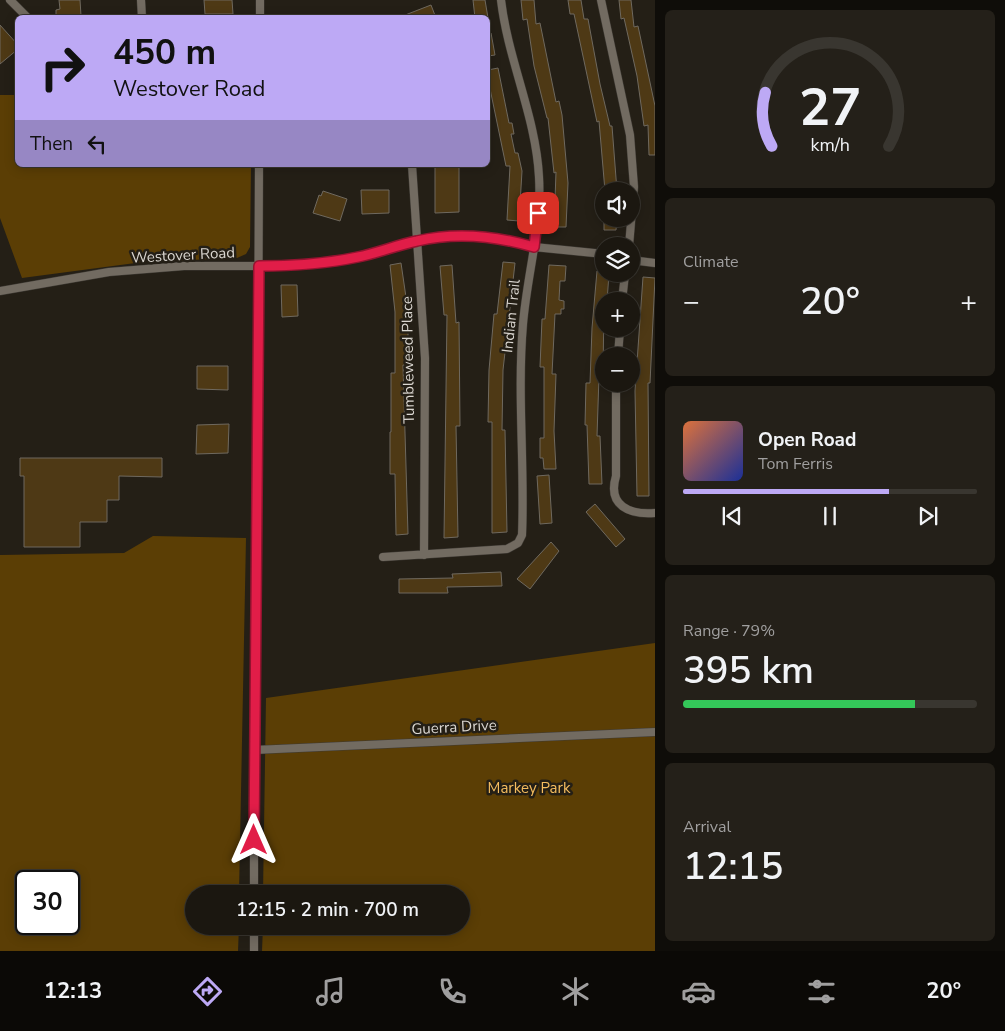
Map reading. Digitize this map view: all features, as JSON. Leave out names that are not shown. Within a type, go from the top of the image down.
[{"type":"street","points":[[10,0],[11,4],[18,6],[26,15]]},
{"type":"street","points":[[141,0],[142,15]]},
{"type":"street","points":[[260,0],[260,15]]},
{"type":"street","name":"Indian Trail","points":[[383,557],[507,550],[518,542],[522,536],[520,362],[523,324],[540,201],[537,155],[513,60],[501,0]]},
{"type":"street","points":[[600,0],[630,135],[634,187],[630,237]]},
{"type":"street","points":[[254,885],[260,167]]},
{"type":"street","name":"Tumbleweed Place","points":[[412,167],[415,241],[423,314],[425,358],[424,555]]},
{"type":"street","name":"Westover Road","points":[[0,291],[108,272],[184,266],[259,266],[330,262],[378,252],[415,241],[469,236],[498,239],[534,247],[595,253]]},
{"type":"street","points":[[640,261],[655,263]]},
{"type":"street","points":[[616,392],[616,476],[614,491],[616,498],[626,510],[634,513],[651,513]]},
{"type":"street","name":"Guerra Drive","points":[[254,750],[655,732]]},
{"type":"street","points":[[254,935],[254,951]]},
{"type":"green space","points":[[0,95],[15,95],[15,167],[251,167],[250,247],[246,254],[237,258],[143,262],[22,278],[0,218]]},
{"type":"green space","points":[[153,536],[246,538],[239,885],[185,885],[185,935],[239,935],[238,951],[0,951],[0,555],[124,553]]},
{"type":"green space","name":"Markey Park","points":[[655,643],[655,951],[262,951],[263,935],[470,935],[470,885],[263,885],[266,698]]},
{"type":"building","points":[[59,0],[80,0],[81,15],[56,15],[56,10],[60,9]]},
{"type":"building","points":[[204,0],[232,0],[233,14],[205,14]]},
{"type":"building","points":[[473,0],[485,0],[488,15],[475,15]]},
{"type":"building","points":[[521,0],[534,0],[536,24],[540,23],[556,102],[559,101],[562,115],[568,183],[566,227],[554,227],[556,172],[554,173],[548,118],[534,66],[527,19],[523,20]]},
{"type":"building","points":[[568,0],[581,0],[584,19],[588,19],[600,84],[610,126],[612,126],[616,182],[604,182],[599,121],[597,122],[574,14],[570,14]]},
{"type":"building","points":[[619,0],[631,0],[634,27],[638,26],[655,106],[655,155],[649,155],[648,125],[644,126],[637,76],[624,18],[621,19]]},
{"type":"building","points":[[431,5],[435,15],[405,15]]},
{"type":"building","points":[[0,25],[15,42],[15,52],[0,64]]},
{"type":"building","points":[[490,33],[491,33],[495,55],[490,56]]},
{"type":"building","points":[[498,68],[509,123],[512,123],[514,134],[511,134],[515,153],[518,153],[522,171],[519,221],[507,220],[510,166],[506,166],[490,89],[490,70]]},
{"type":"building","points":[[435,167],[459,167],[459,212],[435,213]]},
{"type":"building","points":[[361,190],[389,190],[389,213],[362,214]]},
{"type":"building","points":[[323,191],[347,199],[340,221],[313,213],[319,195],[321,196]]},
{"type":"building","points":[[604,227],[616,227],[616,230],[604,230]]},
{"type":"building","points":[[503,262],[515,263],[503,370],[502,430],[505,430],[507,532],[492,533],[492,422],[488,422],[489,370],[494,314],[497,314]]},
{"type":"building","points":[[401,263],[408,311],[408,365],[403,365],[408,534],[396,535],[395,474],[390,474],[391,373],[395,373],[395,312],[390,265]]},
{"type":"building","points":[[452,265],[456,323],[459,322],[460,426],[456,426],[458,537],[444,538],[447,315],[444,315],[440,266]]},
{"type":"building","points":[[549,265],[566,266],[565,281],[560,281],[559,300],[564,301],[564,309],[561,309],[561,314],[555,314],[552,374],[556,374],[554,431],[556,469],[544,469],[543,458],[540,458],[540,438],[544,438],[544,367],[540,367],[542,319],[545,319]]},
{"type":"building","points":[[643,277],[655,278],[650,383],[648,383],[649,496],[637,496],[635,392],[640,392],[640,347],[638,347]]},
{"type":"building","points":[[596,282],[608,282],[608,292],[595,292]]},
{"type":"building","points":[[281,285],[297,285],[298,316],[282,317]]},
{"type":"building","points":[[595,294],[595,337],[604,337],[603,347],[595,347],[595,392],[598,392],[597,436],[600,436],[602,484],[589,484],[587,425],[585,425],[586,383],[590,383]]},
{"type":"building","points":[[197,366],[228,366],[228,390],[197,389]]},
{"type":"building","points":[[229,424],[228,453],[196,454],[197,425]]},
{"type":"building","points":[[20,458],[162,458],[162,477],[119,476],[119,500],[107,500],[107,522],[80,522],[80,547],[24,547],[24,476],[20,476]]},
{"type":"building","points":[[549,475],[552,523],[540,524],[537,476]]},
{"type":"building","points":[[595,504],[625,539],[616,547],[586,512]]},
{"type":"building","points":[[551,542],[559,551],[530,589],[517,579]]},
{"type":"building","points":[[501,572],[502,586],[447,587],[448,593],[399,593],[399,579],[453,578],[452,574]]},
{"type":"route","points":[[254,840],[254,735],[258,584],[259,266],[330,262],[359,257],[415,241],[449,236],[469,236],[514,241],[534,247],[538,213]]}]
